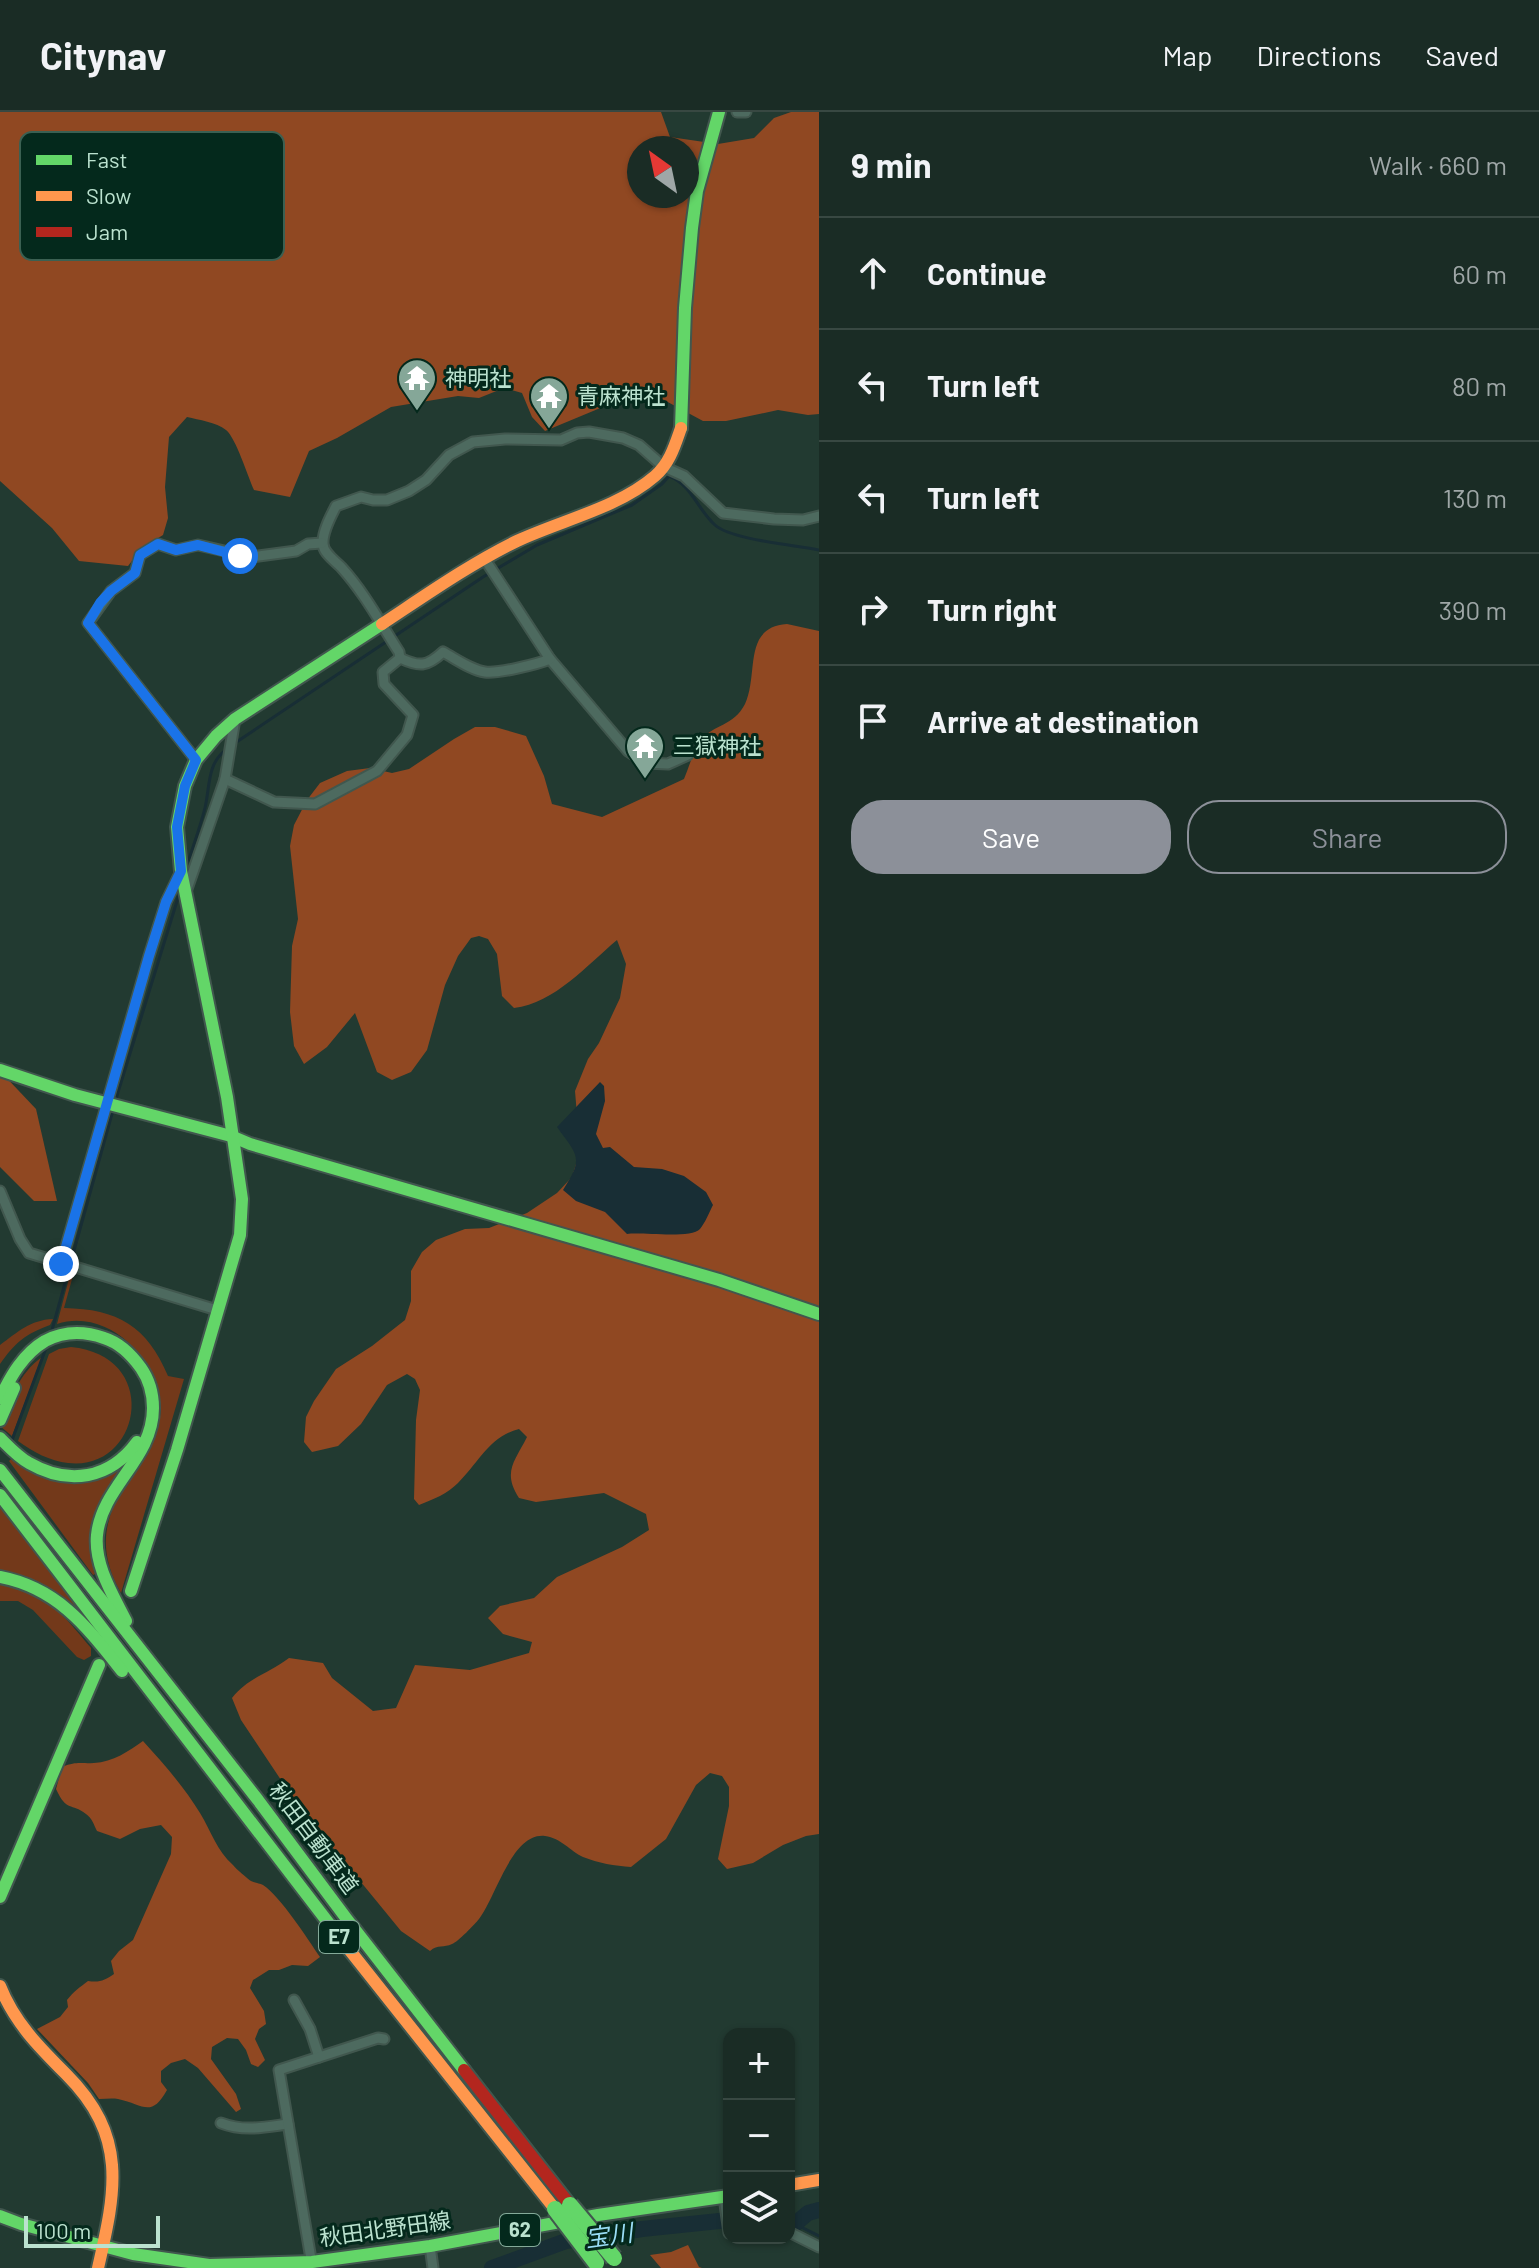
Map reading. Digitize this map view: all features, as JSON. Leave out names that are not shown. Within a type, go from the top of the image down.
[{"type":"main road","points":[[131,1591],[177,1450],[240,1235],[242,1199],[222,1074],[181,871],[177,827],[185,786],[196,760],[235,719],[383,628],[484,558],[513,542],[614,501],[654,477],[664,467],[681,426],[685,308],[692,228],[697,191],[719,112]]},
{"type":"main road","points":[[0,1070],[107,1104],[231,1136],[265,1149],[719,1280],[819,1314]]},
{"type":"main road","points":[[0,1398],[16,1367],[33,1348],[68,1332],[94,1334],[115,1342],[132,1355],[148,1378],[155,1413],[152,1431],[141,1455],[102,1514],[97,1535],[99,1555],[109,1587],[140,1649]]},
{"type":"main road","points":[[0,1420],[15,1386],[30,1364],[51,1346],[68,1342],[88,1341],[108,1348],[125,1362],[138,1383],[145,1411],[142,1434],[132,1452],[116,1466],[100,1473],[81,1476],[54,1474],[31,1464],[0,1438]]},
{"type":"main road","name":"秋田自動車道","points":[[3,1474],[258,1800],[562,2207]]},
{"type":"main road","name":"秋田自動車道","points":[[0,1495],[435,2060],[608,2264]]},
{"type":"main road","points":[[0,1577],[37,1587],[61,1605],[87,1629],[156,1713],[199,1756]]},
{"type":"main road","points":[[0,1897],[99,1665]]},
{"type":"main road","points":[[0,1986],[22,2029],[76,2084],[94,2107],[108,2138],[113,2189],[98,2268]]},
{"type":"main road","points":[[795,2184],[819,2180]]},
{"type":"main road","name":"秋田北野田線","points":[[0,2216],[133,2254],[209,2265],[312,2265],[723,2196]]},
{"type":"main road","name":"秋田北野田線","points":[[0,2208],[46,2231]]},
{"type":"street","points":[[737,112],[746,112]]},
{"type":"street","points":[[550,659],[488,673],[443,652],[432,662],[416,665],[400,658],[343,569],[326,553],[322,543],[336,506],[361,497],[387,500],[409,491],[426,480],[449,455],[473,442],[561,440],[577,433],[607,434],[639,445],[664,467],[684,476],[723,513],[803,520],[819,516]]},
{"type":"street","points":[[196,760],[88,623],[111,591],[135,573],[140,555],[158,544],[176,550],[198,545],[251,557],[296,551],[308,544],[322,543]]},
{"type":"street","points":[[484,558],[550,659],[628,751],[646,763],[668,764],[688,755]]},
{"type":"street","points":[[225,779],[274,802],[315,804],[377,771],[407,735],[413,715],[384,684],[383,672],[400,658]]},
{"type":"street","points":[[186,893],[225,779],[235,719]]},
{"type":"street","points":[[61,1264],[149,956],[166,902],[181,871]]},
{"type":"street","points":[[0,1191],[29,1253],[217,1310]]},
{"type":"street","points":[[294,2000],[310,2029],[319,2057]]},
{"type":"street","points":[[312,2265],[279,2070],[378,2038],[384,2039]]},
{"type":"street","points":[[221,2123],[233,2128],[252,2129],[288,2124]]},
{"type":"street","points":[[795,2235],[819,2247]]},
{"type":"street","points":[[430,2246],[433,2268]]},
{"type":"shaded area","points":[[0,112],[661,112],[670,136],[627,136],[627,208],[699,208],[699,141],[718,144],[754,138],[774,118],[791,112],[819,112],[819,414],[778,410],[726,421],[703,421],[651,393],[610,404],[545,431],[532,417],[522,393],[504,388],[479,398],[458,396],[391,407],[309,451],[290,497],[254,490],[230,434],[212,423],[187,417],[169,437],[165,487],[168,518],[163,535],[142,548],[128,566],[79,561],[52,528],[0,481]]},
{"type":"shaded area","points":[[787,624],[819,631],[819,1834],[783,1845],[753,1863],[727,1869],[718,1859],[729,1806],[729,1787],[722,1776],[710,1773],[696,1785],[666,1839],[631,1867],[583,1857],[551,1837],[533,1838],[523,1844],[474,1925],[455,1943],[430,1951],[401,1931],[297,1804],[241,1720],[232,1698],[252,1680],[289,1658],[323,1663],[332,1678],[373,1711],[396,1708],[415,1665],[470,1670],[529,1653],[532,1642],[503,1634],[488,1618],[500,1606],[534,1598],[557,1577],[622,1547],[649,1530],[646,1514],[604,1493],[536,1502],[519,1498],[511,1474],[527,1437],[519,1429],[492,1444],[449,1490],[419,1505],[414,1499],[420,1390],[415,1379],[407,1374],[387,1385],[361,1424],[338,1446],[312,1452],[304,1442],[306,1417],[336,1369],[405,1320],[411,1301],[411,1271],[422,1252],[436,1240],[465,1229],[489,1228],[527,1213],[557,1193],[572,1177],[580,1151],[575,1091],[620,998],[626,964],[617,940],[557,991],[529,1005],[514,1008],[502,996],[497,954],[488,939],[479,936],[471,938],[458,956],[445,985],[427,1050],[411,1072],[392,1080],[377,1072],[355,1013],[327,1047],[304,1064],[294,1046],[290,1012],[292,946],[298,919],[290,846],[294,825],[320,783],[347,771],[370,768],[392,773],[409,769],[475,727],[495,727],[526,736],[544,776],[552,804],[602,817],[684,779],[702,739],[735,717],[745,704],[754,654],[763,634],[773,627]]},
{"type":"shaded area","points":[[0,1071],[36,1109],[57,1201],[34,1201],[0,1167]]},
{"type":"shaded area","points":[[71,1271],[74,1272],[64,1308],[100,1312],[128,1324],[150,1344],[168,1376],[184,1379],[121,1593],[111,1572],[107,1553],[109,1518],[157,1426],[161,1406],[153,1376],[134,1348],[121,1336],[90,1322],[57,1324]]},
{"type":"shaded area","points":[[53,1319],[50,1325],[21,1340],[0,1364],[0,1345],[31,1324]]},
{"type":"shaded area","points":[[71,1347],[100,1355],[120,1370],[130,1390],[131,1412],[125,1433],[112,1450],[93,1461],[68,1463],[55,1460],[18,1441],[49,1354]]},
{"type":"shaded area","points":[[42,1357],[12,1436],[0,1426],[21,1379]]},
{"type":"shaded area","points":[[129,1456],[104,1500],[98,1573],[93,1575],[9,1461],[12,1458],[57,1479]]},
{"type":"shaded area","points":[[0,1506],[98,1630],[0,1571]]},
{"type":"shaded area","points":[[0,1583],[29,1591],[52,1606],[91,1648],[91,1656],[84,1660],[77,1657],[33,1610],[18,1601],[0,1601]]},
{"type":"shaded area","points":[[143,1741],[187,1794],[227,1859],[249,1880],[263,1885],[278,1899],[320,1957],[308,1966],[292,1965],[269,1970],[253,1980],[250,1988],[264,2011],[266,2024],[259,2029],[255,2039],[265,2060],[258,2067],[251,2064],[238,2039],[227,2038],[212,2047],[211,2059],[236,2094],[241,2109],[236,2112],[198,2068],[185,2059],[171,2063],[161,2071],[161,2082],[167,2090],[151,2107],[118,2099],[99,2099],[37,2029],[60,2017],[68,2007],[67,2000],[88,1981],[96,1982],[114,1974],[111,1961],[133,1940],[171,1854],[172,1837],[161,1825],[140,1829],[120,1839],[97,1831],[88,1816],[66,1804],[56,1789],[62,1767],[108,1761]]},
{"type":"shaded area","points":[[688,2245],[702,2268],[661,2268],[650,2255],[671,2252]]},
{"type":"water","points":[[600,1082],[604,1086],[605,1101],[596,1134],[603,1148],[610,1147],[634,1167],[662,1169],[684,1176],[706,1192],[713,1205],[700,1229],[687,1234],[627,1234],[605,1212],[576,1201],[563,1190],[574,1171],[576,1157],[557,1127]]},
{"type":"waterway","points":[[232,745],[483,577],[537,545],[632,505],[669,476],[683,485],[709,519],[723,530],[749,538],[819,550]]},
{"type":"waterway","points":[[186,869],[205,808],[212,769],[226,750]]},
{"type":"waterway","points":[[115,1102],[181,888]]},
{"type":"waterway","points":[[52,1330],[113,1110]]},
{"type":"waterway","points":[[11,1443],[46,1348]]},
{"type":"waterway","name":"宝川","points":[[795,2224],[808,2213],[819,2210]]},
{"type":"waterway","name":"宝川","points":[[492,2268],[566,2241],[723,2221]]},
{"type":"waterway","points":[[795,2224],[819,2236]]},
{"type":"traffic: fast","points":[[681,428],[685,308],[692,228],[697,191],[719,112]]},
{"type":"traffic: fast","points":[[131,1591],[177,1450],[240,1235],[242,1199],[227,1097],[181,871],[177,827],[185,786],[196,760],[235,719],[382,624]]},
{"type":"traffic: fast","points":[[0,1070],[75,1095],[231,1136],[719,1280],[819,1314]]},
{"type":"traffic: fast","points":[[0,1398],[30,1352],[45,1341],[67,1334],[89,1334],[115,1343],[129,1354],[144,1373],[152,1397],[151,1426],[137,1458],[108,1502],[97,1535],[101,1569],[126,1621]]},
{"type":"traffic: fast","points":[[0,1420],[14,1388]]},
{"type":"traffic: fast","points":[[0,1438],[29,1463],[59,1475],[74,1476],[102,1471],[137,1442]]},
{"type":"traffic: fast","points":[[0,1470],[464,2070]]},
{"type":"traffic: fast","points":[[0,1495],[340,1938]]},
{"type":"traffic: fast","points":[[0,1577],[20,1582],[55,1600],[83,1625],[122,1671]]},
{"type":"traffic: fast","points":[[0,1897],[99,1665]]},
{"type":"traffic: fast","points":[[0,2216],[133,2254],[209,2265],[312,2262],[430,2246],[598,2215],[723,2197]]},
{"type":"traffic: fast","points":[[570,2205],[614,2258]]},
{"type":"traffic: fast","points":[[555,2209],[596,2263]]},
{"type":"traffic: slow","points":[[382,624],[500,550],[534,533],[607,505],[640,487],[665,465],[681,428]]},
{"type":"traffic: slow","points":[[340,1938],[555,2209]]},
{"type":"traffic: slow","points":[[0,1986],[12,2011],[28,2033],[86,2097],[100,2120],[108,2142],[112,2189],[98,2268]]},
{"type":"traffic: slow","points":[[795,2184],[819,2180]]},
{"type":"traffic: jam","points":[[464,2070],[570,2205]]},
{"type":"place","name":"神明社","points":[[417,412]]},
{"type":"place","name":"青麻神社","points":[[549,430]]},
{"type":"place","name":"三獄神社","points":[[645,780]]},
{"type":"route","points":[[61,1264],[149,956],[170,891],[181,871],[177,827],[185,786],[196,760],[88,623],[111,591],[135,573],[140,555],[158,544],[176,550],[198,545],[240,556]]}]
